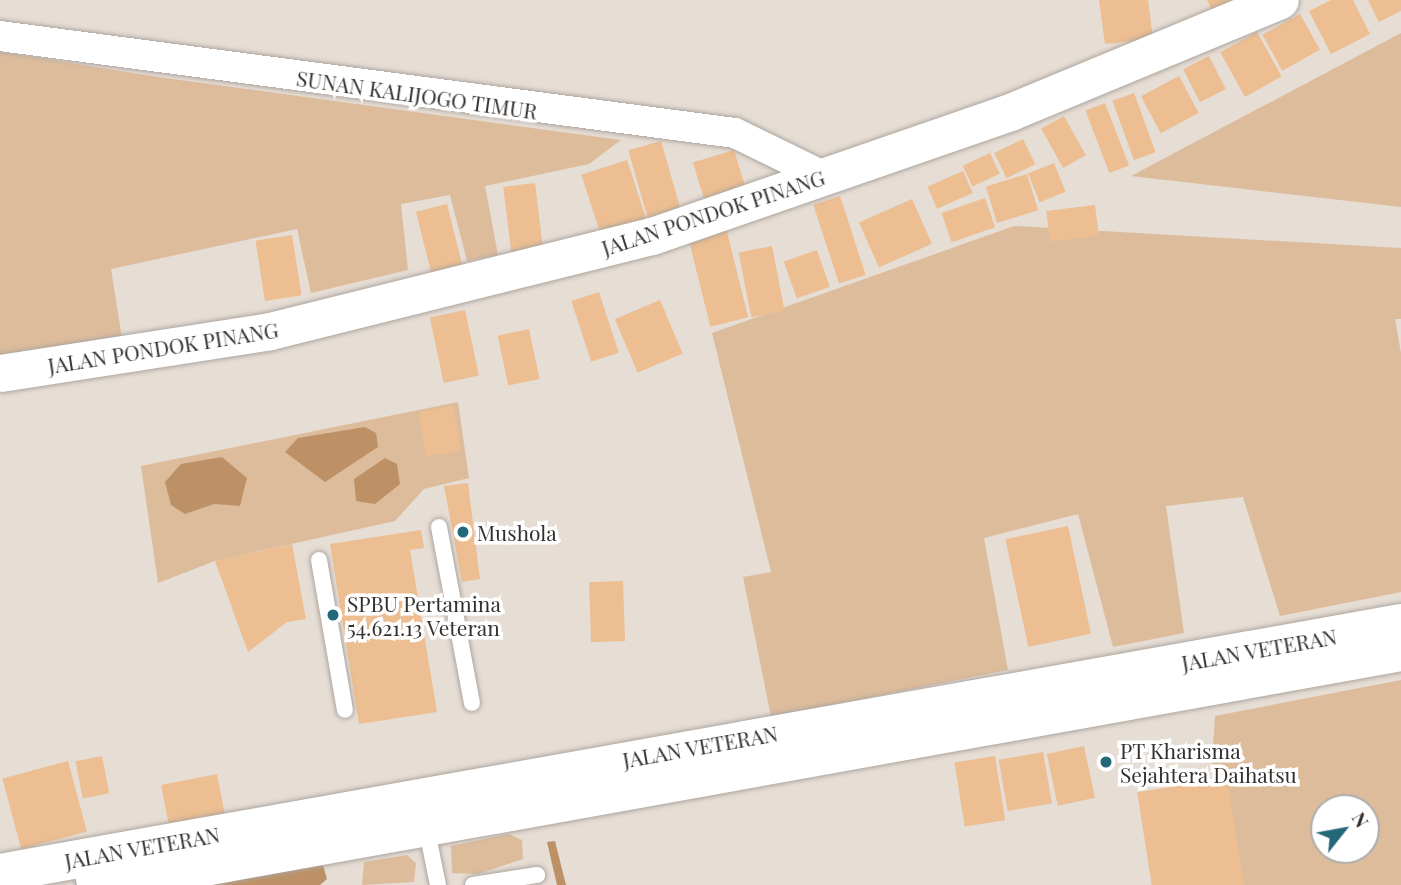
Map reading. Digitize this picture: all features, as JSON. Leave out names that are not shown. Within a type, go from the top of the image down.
[{"type":"main road","name":"JALAN VETERAN","points":[[89,876],[1401,623]]},
{"type":"main road","name":"JALAN VETERAN","points":[[0,873],[89,876],[426,825],[1401,652]]},
{"type":"street","name":"JALAN PONDOK PINANG","points":[[0,373],[270,331],[652,236],[1010,112],[1280,0]]},
{"type":"street","name":"SUNAN KALIJOGO TIMUR","points":[[0,36],[735,132],[825,177]]},
{"type":"lane","points":[[439,527],[472,704]]},
{"type":"lane","points":[[319,560],[345,710]]},
{"type":"lane","points":[[426,825],[438,885]]},
{"type":"lane","points":[[473,885],[537,875]]},
{"type":"shaded area","points":[[1401,33],[1401,207],[1131,176]]},
{"type":"shaded area","points":[[0,52],[165,78],[621,140],[589,164],[485,186],[498,255],[467,261],[450,195],[401,204],[408,270],[311,293],[297,229],[111,269],[122,338],[0,356]]},
{"type":"shaded area","points":[[1014,226],[1401,248],[1401,319],[1395,319],[1401,353],[1401,592],[1280,616],[1243,497],[1166,506],[1184,633],[1113,647],[1078,514],[984,538],[1008,670],[771,717],[743,577],[771,572],[712,333]]},
{"type":"shaded area","points":[[458,402],[469,478],[424,489],[395,521],[215,561],[158,583],[141,466]]},
{"type":"shaded area","points":[[365,427],[376,433],[378,447],[325,482],[285,452],[298,438]]},
{"type":"shaded area","points":[[222,457],[247,478],[240,506],[214,504],[185,514],[171,505],[165,482],[181,464]]},
{"type":"shaded area","points":[[385,458],[397,464],[400,484],[375,504],[356,501],[354,479]]},
{"type":"shaded area","points":[[1401,680],[1401,885],[1235,885],[1212,764],[1215,716]]},
{"type":"shaded area","points":[[509,834],[522,840],[523,859],[478,874],[452,873],[451,846]]},
{"type":"shaded area","points":[[555,841],[566,885],[557,885],[547,842]]},
{"type":"shaded area","points":[[407,855],[416,863],[414,882],[362,885],[364,862]]},
{"type":"shaded area","points":[[322,862],[327,879],[320,885],[162,885]]},
{"type":"building","points":[[1099,0],[1148,0],[1153,39],[1105,44]]},
{"type":"building","points":[[1207,0],[1238,0],[1212,11]]},
{"type":"building","points":[[1331,0],[1353,0],[1370,34],[1331,54],[1309,11]]},
{"type":"building","points":[[1368,0],[1401,0],[1401,11],[1379,22]]},
{"type":"building","points":[[1300,14],[1320,50],[1282,71],[1262,35]]},
{"type":"building","points":[[1257,32],[1282,77],[1245,97],[1220,52]]},
{"type":"building","points":[[1209,56],[1226,89],[1200,102],[1183,69]]},
{"type":"building","points":[[1179,76],[1199,113],[1161,133],[1141,96]]},
{"type":"building","points":[[1134,93],[1156,152],[1134,160],[1112,101]]},
{"type":"building","points":[[1105,103],[1129,166],[1109,173],[1085,111]]},
{"type":"building","points":[[1064,116],[1086,155],[1063,168],[1041,129]]},
{"type":"building","points":[[1023,139],[1035,164],[1007,178],[994,153]]},
{"type":"building","points":[[661,141],[682,214],[649,223],[628,150]]},
{"type":"building","points":[[734,150],[745,187],[704,200],[693,163]]},
{"type":"building","points":[[990,153],[1000,174],[973,187],[963,166]]},
{"type":"building","points":[[627,160],[646,219],[601,234],[581,175]]},
{"type":"building","points":[[1054,163],[1066,192],[1040,202],[1028,173]]},
{"type":"building","points":[[963,171],[973,193],[937,209],[927,187]]},
{"type":"building","points":[[1027,174],[1038,210],[997,223],[986,187]]},
{"type":"building","points":[[535,183],[544,252],[512,256],[503,187]]},
{"type":"building","points":[[840,196],[866,275],[839,284],[813,205]]},
{"type":"building","points":[[985,198],[995,227],[952,242],[942,213]]},
{"type":"building","points":[[912,199],[932,244],[879,267],[859,223]]},
{"type":"building","points":[[447,204],[464,271],[433,279],[416,212]]},
{"type":"building","points":[[1095,205],[1099,236],[1050,242],[1046,211]]},
{"type":"building","points":[[726,228],[748,317],[710,327],[688,237]]},
{"type":"building","points":[[292,235],[302,295],[265,301],[255,241]]},
{"type":"building","points":[[772,246],[785,311],[751,317],[739,252]]},
{"type":"building","points":[[817,250],[830,287],[797,298],[784,261]]},
{"type":"building","points":[[599,292],[619,353],[591,362],[571,301]]},
{"type":"building","points":[[660,300],[683,353],[638,373],[615,319]]},
{"type":"building","points":[[465,310],[479,376],[444,383],[430,317]]},
{"type":"building","points":[[529,329],[540,379],[508,386],[498,336]]},
{"type":"building","points":[[453,406],[461,450],[426,456],[419,412]]},
{"type":"building","points":[[468,483],[480,579],[462,582],[444,486]]},
{"type":"building","points":[[1068,526],[1091,634],[1028,647],[1005,539]]},
{"type":"building","points":[[421,530],[424,548],[410,550],[437,712],[359,724],[330,544]]},
{"type":"building","points":[[292,544],[306,619],[287,622],[248,652],[215,561]]},
{"type":"building","points":[[623,581],[625,641],[591,642],[589,582]]},
{"type":"building","points":[[1084,746],[1095,798],[1058,806],[1047,754]]},
{"type":"building","points":[[1043,752],[1052,803],[1008,811],[999,760]]},
{"type":"building","points":[[102,756],[109,793],[83,798],[75,761]]},
{"type":"building","points":[[995,756],[1005,820],[965,827],[955,762]]},
{"type":"building","points":[[68,761],[87,832],[21,849],[2,779]]},
{"type":"building","points":[[217,774],[225,816],[169,827],[161,785]]},
{"type":"building","points":[[1227,778],[1244,885],[1152,885],[1137,792]]},
{"type":"place","name":"Mushola","points":[[463,532]]},
{"type":"place","name":"SPBU Pertamina 54.621.13 Veteran","points":[[333,615]]},
{"type":"place","name":"PT Kharisma Sejahtera Daihatsu","points":[[1106,762]]}]
